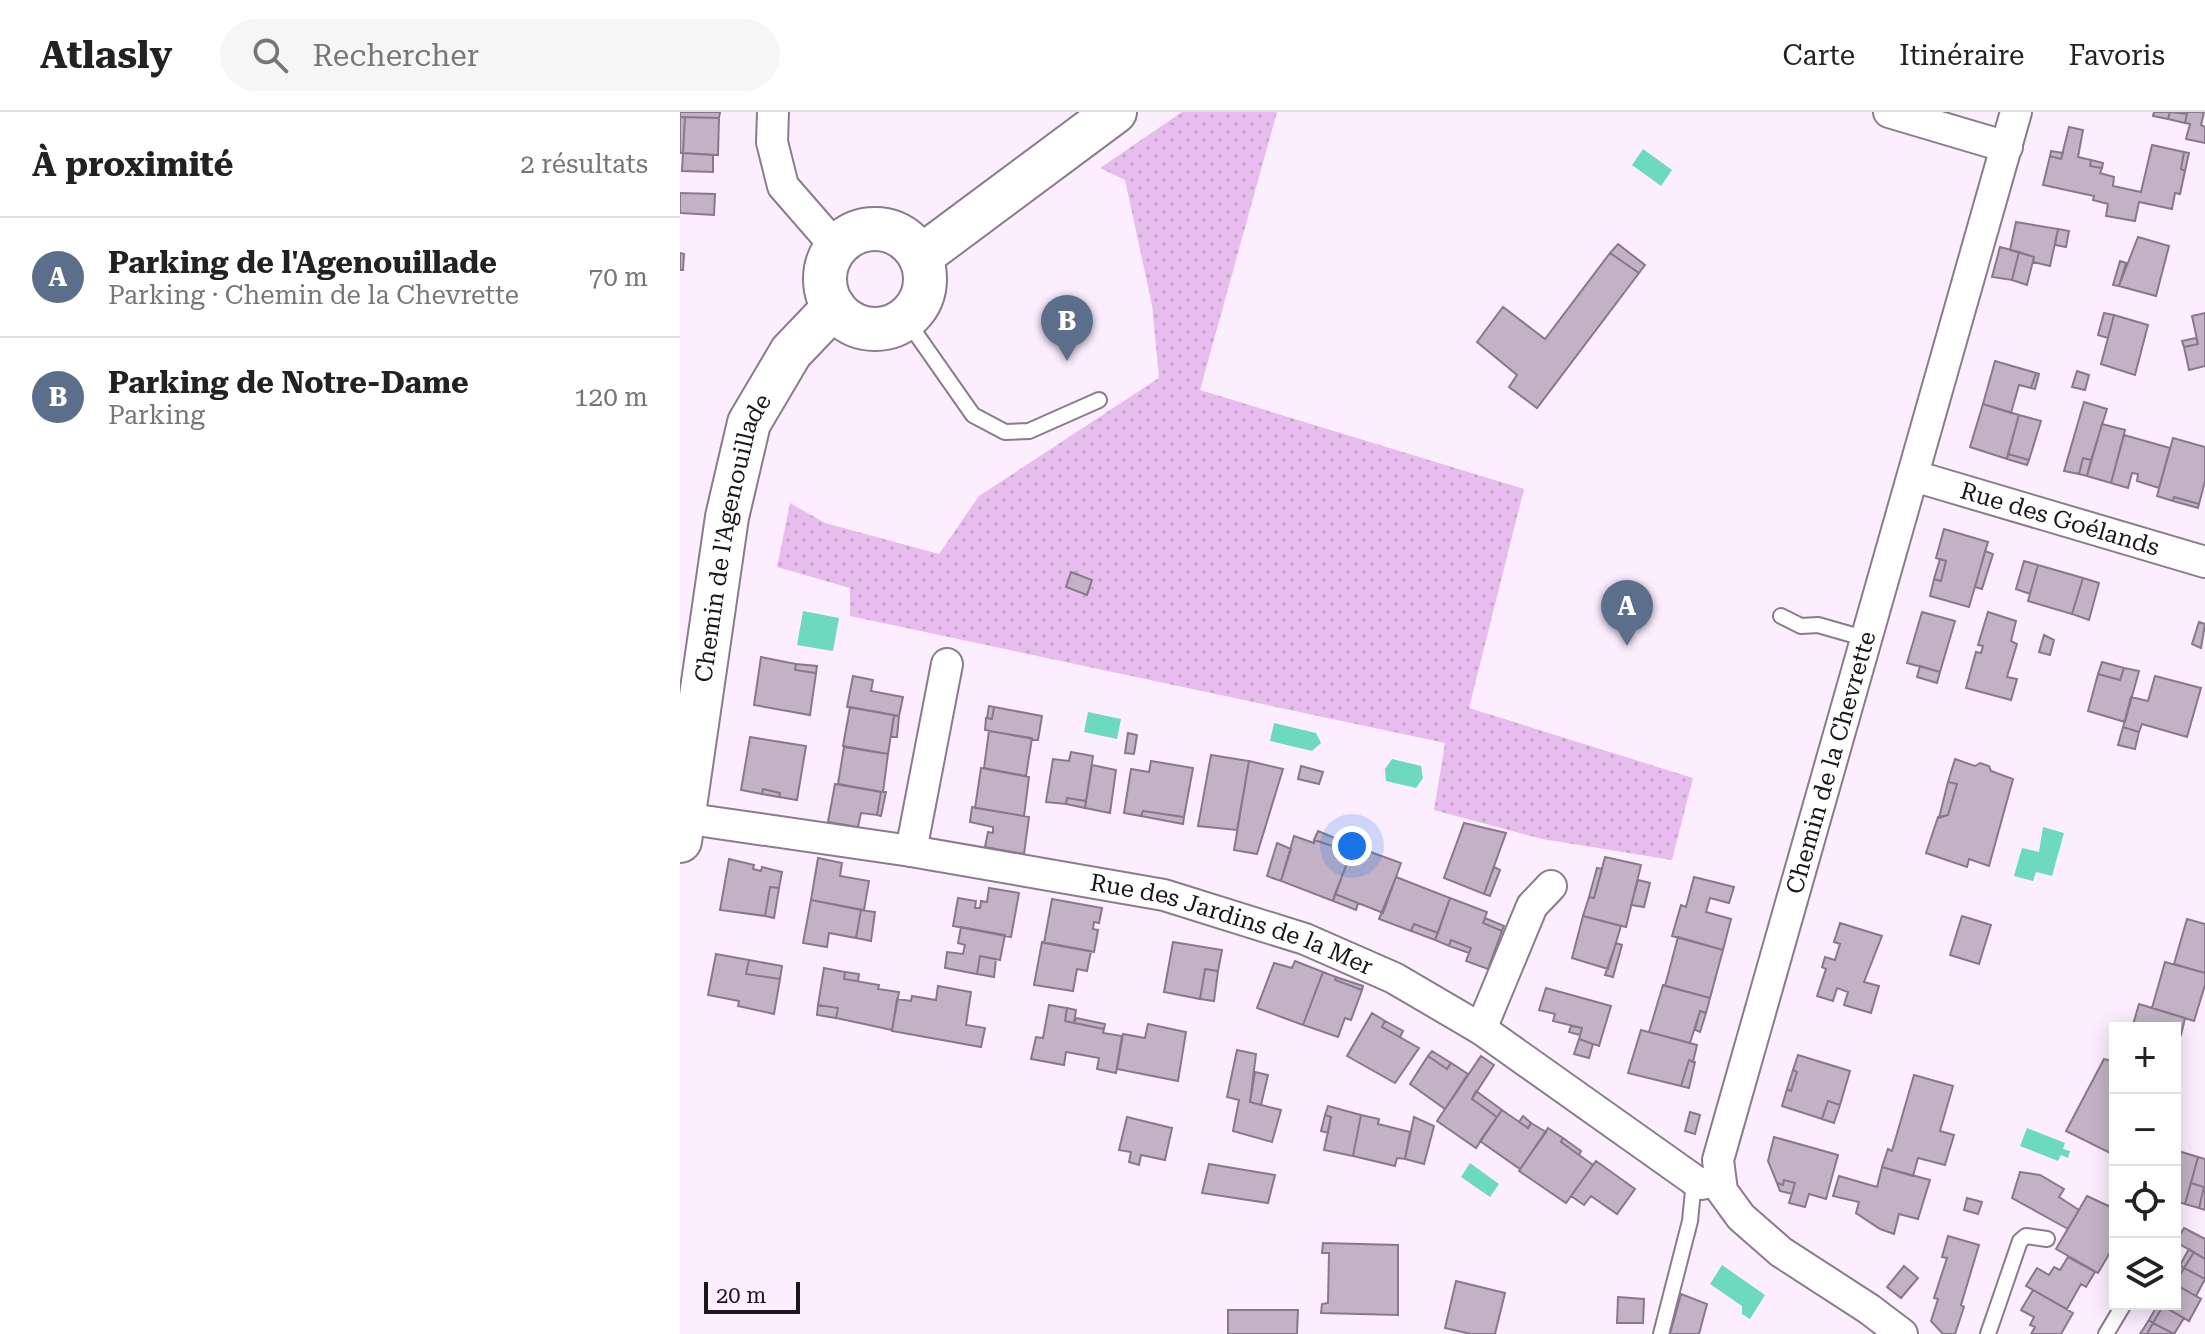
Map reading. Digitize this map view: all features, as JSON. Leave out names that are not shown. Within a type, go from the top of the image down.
[{"type":"street","points":[[773,112],[772,142],[783,186],[837,248]]},
{"type":"street","points":[[1889,112],[2007,147]]},
{"type":"street","name":"Chemin de la Chevrette","points":[[1706,1180],[1718,1160],[2016,112]]},
{"type":"street","points":[[920,257],[1112,113]]},
{"type":"street","points":[[872,229],[889,231],[904,238],[920,257],[925,276],[923,293],[915,309],[896,324],[880,329],[862,327],[847,320],[834,307],[827,292],[826,273],[830,256],[846,238],[872,229]]},
{"type":"street","name":"Chemin de l'Agenouillade","points":[[682,830],[727,517],[749,423],[791,352],[834,307]]},
{"type":"street","name":"Rue des Goélands","points":[[1914,476],[2205,562]]},
{"type":"street","points":[[911,851],[947,664]]},
{"type":"street","name":"Rue des Jardins de la Mer","points":[[682,830],[911,851],[1164,895],[1305,939],[1394,978],[1481,1029],[1706,1180]]},
{"type":"street","points":[[1481,1029],[1532,906],[1551,886]]},
{"type":"street","points":[[1706,1180],[1741,1217],[1781,1252],[1902,1334]]},
{"type":"lane","points":[[905,318],[973,415],[1005,432],[1029,431],[1099,400]]},
{"type":"lane","points":[[1781,616],[1801,626],[1818,625],[1867,639]]},
{"type":"lane","points":[[1661,1334],[1690,1221],[1706,1180]]},
{"type":"lane","points":[[1988,1334],[2020,1241],[2026,1236],[2047,1239]]},
{"type":"lane","points":[[2106,1334],[2120,1310]]},
{"type":"shaded area","points":[[1182,112],[1277,112],[1200,390],[1524,489],[1469,708],[1693,778],[1672,860],[1542,839],[1434,810],[1445,743],[850,616],[850,588],[777,567],[790,503],[825,523],[939,554],[979,496],[1159,378],[1152,305],[1125,180],[1100,168]]},
{"type":"shaded area","points":[[1643,149],[1672,170],[1661,186],[1632,165]]},
{"type":"shaded area","points":[[803,611],[839,618],[833,651],[797,645]]},
{"type":"shaded area","points":[[1088,712],[1121,719],[1117,739],[1084,732]]},
{"type":"shaded area","points":[[1274,723],[1316,733],[1321,743],[1312,751],[1270,741]]},
{"type":"shaded area","points":[[1392,759],[1421,766],[1423,778],[1416,788],[1386,781],[1385,769]]},
{"type":"shaded area","points":[[2043,827],[2064,833],[2052,876],[2036,872],[2033,881],[2014,876],[2022,848],[2039,852]]},
{"type":"shaded area","points":[[2027,1128],[2065,1143],[2063,1149],[2070,1151],[2068,1158],[2061,1155],[2058,1161],[2020,1146]]},
{"type":"shaded area","points":[[1470,1163],[1499,1184],[1490,1197],[1461,1177]]},
{"type":"shaded area","points":[[1722,1265],[1765,1295],[1750,1319],[1742,1314],[1742,1306],[1710,1284]]},
{"type":"building","points":[[680,112],[720,112],[719,118],[680,117]]},
{"type":"building","points":[[2154,112],[2170,112],[2168,119],[2153,116]]},
{"type":"building","points":[[2170,112],[2187,114],[2185,123],[2168,119]]},
{"type":"building","points":[[2180,112],[2204,112],[2201,125],[2205,127],[2205,143],[2186,139],[2190,124],[2185,123],[2187,114]]},
{"type":"building","points":[[680,117],[685,117],[683,153],[680,153]]},
{"type":"building","points":[[685,117],[719,118],[718,155],[683,153]]},
{"type":"building","points":[[2069,127],[2083,130],[2078,157],[2091,160],[2090,166],[2102,168],[2100,173],[2114,177],[2113,186],[2141,192],[2152,145],[2184,152],[2181,169],[2185,171],[2180,194],[2175,193],[2172,209],[2139,202],[2135,221],[2106,216],[2108,204],[2093,200],[2094,196],[2043,185],[2050,156],[2061,159]]},
{"type":"building","points":[[2051,151],[2063,153],[2061,159],[2050,156]]},
{"type":"building","points":[[2184,152],[2189,153],[2185,171],[2181,169]]},
{"type":"building","points":[[683,153],[713,155],[713,172],[682,171]]},
{"type":"building","points":[[2091,160],[2103,163],[2102,168],[2090,166]]},
{"type":"building","points":[[680,193],[715,194],[714,215],[680,213]]},
{"type":"building","points":[[2016,222],[2058,229],[2050,266],[2033,262],[2034,257],[2010,250]]},
{"type":"building","points":[[2058,229],[2069,231],[2066,247],[2055,245]]},
{"type":"building","points":[[2138,237],[2169,246],[2156,296],[2119,286]]},
{"type":"building","points":[[1618,244],[1645,265],[1639,273],[1610,253]]},
{"type":"building","points":[[2000,247],[2019,252],[2012,280],[1992,277]]},
{"type":"building","points":[[2019,252],[2034,257],[2027,285],[2012,280]]},
{"type":"building","points":[[680,253],[684,254],[683,270],[680,270]]},
{"type":"building","points":[[1610,253],[1639,273],[1537,408],[1509,387],[1517,375],[1477,342],[1503,307],[1545,339]]},
{"type":"building","points":[[2120,261],[2126,263],[2119,286],[2113,285]]},
{"type":"building","points":[[2104,313],[2114,315],[2108,338],[2098,335]]},
{"type":"building","points":[[2205,313],[2205,366],[2189,370],[2184,347],[2198,344],[2192,316]]},
{"type":"building","points":[[2114,315],[2148,325],[2135,375],[2101,364]]},
{"type":"building","points":[[2196,338],[2198,344],[2184,347],[2182,341]]},
{"type":"building","points":[[1995,361],[2036,373],[2031,388],[2019,385],[2011,413],[1983,404]]},
{"type":"building","points":[[2077,371],[2089,375],[2085,390],[2072,387]]},
{"type":"building","points":[[2036,373],[2039,374],[2035,389],[2031,388]]},
{"type":"building","points":[[2084,402],[2107,409],[2091,460],[2083,458],[2079,474],[2064,471]]},
{"type":"building","points":[[1983,404],[2019,415],[2007,459],[1970,447]]},
{"type":"building","points":[[2019,415],[2041,421],[2029,460],[2008,454]]},
{"type":"building","points":[[2102,424],[2125,430],[2111,483],[2087,476]]},
{"type":"building","points":[[2124,435],[2170,448],[2159,488],[2137,481],[2138,474],[2132,473],[2128,488],[2111,483]]},
{"type":"building","points":[[2173,438],[2205,447],[2205,481],[2199,504],[2157,496]]},
{"type":"building","points":[[2008,454],[2029,460],[2027,465],[2007,459]]},
{"type":"building","points":[[2083,458],[2091,460],[2087,476],[2079,474]]},
{"type":"building","points":[[2174,497],[2199,504],[2198,508],[2173,501]]},
{"type":"building","points":[[1944,529],[1988,542],[1969,607],[1930,596],[1934,579],[1941,581],[1946,561],[1936,558]]},
{"type":"building","points":[[1985,551],[1993,554],[1982,589],[1975,587]]},
{"type":"building","points":[[1940,559],[1946,561],[1941,581],[1934,579]]},
{"type":"building","points":[[2024,561],[2038,565],[2030,594],[2016,589]]},
{"type":"building","points":[[2038,565],[2083,578],[2072,614],[2028,601]]},
{"type":"building","points":[[1071,572],[1092,580],[1087,595],[1066,587]]},
{"type":"building","points":[[2083,578],[2099,583],[2089,620],[2072,614]]},
{"type":"building","points":[[1922,612],[1955,621],[1940,672],[1907,663]]},
{"type":"building","points":[[1988,612],[2016,621],[2011,641],[2017,644],[2007,677],[2017,679],[2011,700],[1966,688],[1976,652],[1981,653],[1983,646],[1978,645]]},
{"type":"building","points":[[2199,622],[2205,624],[2201,648],[2192,644]]},
{"type":"building","points":[[2044,635],[2054,640],[2050,655],[2039,652]]},
{"type":"building","points":[[761,657],[796,664],[795,670],[816,673],[810,715],[754,705]]},
{"type":"building","points":[[2102,662],[2124,668],[2120,680],[2098,674]]},
{"type":"building","points":[[796,664],[817,666],[816,673],[795,670]]},
{"type":"building","points":[[1920,666],[1940,672],[1937,683],[1917,677]]},
{"type":"building","points":[[2124,668],[2139,671],[2125,722],[2088,711],[2098,674],[2120,680]]},
{"type":"building","points":[[853,676],[873,680],[871,691],[903,697],[899,716],[847,707]]},
{"type":"building","points":[[2155,676],[2201,688],[2187,737],[2142,724],[2139,732],[2123,727],[2131,697],[2148,701]]},
{"type":"building","points":[[989,706],[994,707],[992,719],[987,718]]},
{"type":"building","points":[[850,707],[894,715],[888,754],[843,746]]},
{"type":"building","points":[[994,707],[1042,716],[1038,740],[985,730],[986,718],[992,719]]},
{"type":"building","points":[[894,715],[899,716],[897,737],[891,737]]},
{"type":"building","points":[[2123,727],[2139,732],[2135,749],[2118,745]]},
{"type":"building","points":[[989,731],[1032,738],[1026,776],[984,768]]},
{"type":"building","points":[[1128,733],[1137,735],[1134,754],[1125,753]]},
{"type":"building","points":[[750,737],[806,746],[797,800],[779,797],[780,793],[763,789],[762,794],[741,790]]},
{"type":"building","points":[[844,747],[888,754],[883,792],[838,784]]},
{"type":"building","points":[[1071,752],[1093,756],[1086,801],[1067,798],[1066,804],[1046,802],[1053,759],[1069,761]]},
{"type":"building","points":[[1211,755],[1249,761],[1237,830],[1198,826]]},
{"type":"building","points":[[1955,759],[1975,766],[1980,763],[1989,766],[1991,771],[2013,779],[1989,866],[1969,859],[1967,867],[1926,853],[1938,817],[1948,815],[1957,784],[1948,782]]},
{"type":"building","points":[[1151,761],[1193,768],[1184,817],[1143,811],[1141,816],[1124,813],[1131,769],[1149,772]]},
{"type":"building","points":[[1249,761],[1283,769],[1257,854],[1234,850]]},
{"type":"building","points":[[1092,765],[1116,770],[1110,813],[1085,808]]},
{"type":"building","points":[[1301,766],[1323,772],[1319,784],[1298,779]]},
{"type":"building","points":[[981,768],[1029,777],[1024,816],[975,808]]},
{"type":"building","points":[[1948,782],[1957,784],[1948,815],[1939,818]]},
{"type":"building","points":[[835,784],[881,792],[877,815],[861,813],[858,827],[828,822]]},
{"type":"building","points":[[763,789],[780,793],[779,797],[762,794]]},
{"type":"building","points":[[881,792],[886,792],[881,816],[877,815]]},
{"type":"building","points":[[1067,798],[1086,801],[1085,808],[1066,804]]},
{"type":"building","points":[[972,807],[1029,817],[1024,854],[985,847],[988,832],[993,833],[993,827],[970,822]]},
{"type":"building","points":[[1143,811],[1184,817],[1183,824],[1141,816]]},
{"type":"building","points":[[1464,823],[1506,833],[1484,894],[1444,878]]},
{"type":"building","points":[[1318,831],[1354,846],[1351,852],[1314,840]]},
{"type":"building","points":[[1294,836],[1351,852],[1333,901],[1281,881]]},
{"type":"building","points":[[1277,843],[1291,849],[1281,881],[1267,876]]},
{"type":"building","points":[[1354,846],[1401,863],[1383,913],[1335,894]]},
{"type":"building","points":[[1605,857],[1641,865],[1626,927],[1583,916],[1589,897],[1594,898]]},
{"type":"building","points":[[818,858],[842,863],[840,876],[869,881],[864,910],[811,900]]},
{"type":"building","points":[[729,859],[754,865],[753,869],[761,871],[762,867],[782,872],[779,888],[770,887],[765,916],[720,910]]},
{"type":"building","points":[[1494,867],[1500,870],[1490,896],[1484,894]]},
{"type":"building","points":[[1597,868],[1602,869],[1594,898],[1589,897]]},
{"type":"building","points":[[1396,877],[1450,898],[1438,933],[1414,924],[1411,931],[1379,919]]},
{"type":"building","points":[[1694,877],[1734,887],[1729,903],[1710,898],[1706,912],[1731,919],[1723,950],[1672,936],[1681,905],[1686,907]]},
{"type":"building","points":[[1638,880],[1650,883],[1644,907],[1631,905]]},
{"type":"building","points":[[770,887],[779,888],[774,918],[765,916]]},
{"type":"building","points":[[989,888],[1019,893],[1011,937],[953,926],[958,898],[976,901],[975,908],[980,908],[981,901],[987,902]]},
{"type":"building","points":[[1335,894],[1358,903],[1356,910],[1333,901]]},
{"type":"building","points":[[1450,898],[1487,912],[1483,923],[1502,931],[1488,969],[1466,961],[1471,948],[1451,940],[1449,946],[1435,940]]},
{"type":"building","points":[[1052,899],[1102,908],[1099,923],[1094,922],[1093,929],[1098,930],[1094,952],[1044,943]]},
{"type":"building","points":[[811,900],[861,910],[856,938],[829,933],[827,947],[803,943]]},
{"type":"building","points":[[861,910],[875,912],[871,941],[856,938]]},
{"type":"building","points":[[1583,916],[1621,926],[1608,969],[1572,958]]},
{"type":"building","points":[[1962,916],[1991,925],[1979,964],[1950,955]]},
{"type":"building","points":[[1485,918],[1504,926],[1502,931],[1483,923]]},
{"type":"building","points":[[2187,919],[2205,924],[2205,973],[2174,964]]},
{"type":"building","points":[[1840,923],[1882,936],[1864,982],[1879,986],[1871,1013],[1844,1005],[1848,992],[1837,988],[1833,1001],[1817,996],[1826,969],[1822,967],[1825,957],[1835,960],[1840,944],[1834,942]]},
{"type":"building","points":[[1414,924],[1438,933],[1435,940],[1411,931]]},
{"type":"building","points":[[961,927],[1005,935],[1000,960],[980,956],[977,974],[945,968],[947,952],[963,954],[965,945],[958,943]]},
{"type":"building","points":[[1678,937],[1723,950],[1710,998],[1665,986]]},
{"type":"building","points":[[1451,940],[1471,948],[1469,953],[1449,946]]},
{"type":"building","points":[[1042,942],[1091,951],[1087,971],[1077,969],[1073,991],[1034,985]]},
{"type":"building","points":[[1173,942],[1222,950],[1218,971],[1205,969],[1200,999],[1164,992]]},
{"type":"building","points":[[1616,943],[1622,945],[1613,977],[1605,975]]},
{"type":"building","points":[[716,954],[749,960],[746,974],[780,979],[774,1014],[738,1006],[739,1001],[708,995]]},
{"type":"building","points":[[980,956],[996,959],[994,977],[977,974]]},
{"type":"building","points":[[749,960],[782,966],[780,979],[746,974]]},
{"type":"building","points":[[1295,961],[1323,972],[1303,1025],[1257,1008],[1274,963],[1292,968]]},
{"type":"building","points":[[2165,962],[2205,973],[2205,985],[2194,1021],[2152,1008]]},
{"type":"building","points":[[824,968],[845,972],[844,979],[899,992],[892,1030],[836,1018],[838,1008],[818,1005]]},
{"type":"building","points":[[1205,969],[1218,971],[1214,1001],[1200,999]]},
{"type":"building","points":[[845,972],[859,974],[858,981],[844,979]]},
{"type":"building","points":[[1323,972],[1362,990],[1351,1020],[1345,1018],[1338,1037],[1303,1025]]},
{"type":"building","points":[[1336,977],[1363,986],[1362,990],[1335,980]]},
{"type":"building","points":[[1663,985],[1710,998],[1706,1013],[1700,1011],[1690,1043],[1649,1032]]},
{"type":"building","points":[[938,986],[971,992],[966,1025],[985,1028],[981,1047],[892,1031],[897,999],[911,1001],[912,996],[936,1000]]},
{"type":"building","points":[[1546,988],[1611,1006],[1599,1046],[1579,1039],[1582,1028],[1553,1021],[1555,1014],[1539,1010]]},
{"type":"building","points":[[2139,1004],[2185,1018],[2181,1035],[2181,1022],[2134,1022]]},
{"type":"building","points":[[818,1005],[838,1008],[836,1018],[817,1015]]},
{"type":"building","points":[[1049,1005],[1067,1008],[1065,1021],[1122,1036],[1116,1073],[1097,1069],[1099,1058],[1066,1052],[1064,1065],[1031,1059],[1036,1037],[1043,1038]]},
{"type":"building","points":[[1067,1008],[1076,1010],[1074,1023],[1065,1021]]},
{"type":"building","points":[[1700,1011],[1706,1013],[1700,1032],[1695,1030]]},
{"type":"building","points":[[1372,1013],[1385,1021],[1382,1027],[1419,1048],[1395,1083],[1347,1056]]},
{"type":"building","points":[[1076,1018],[1105,1024],[1104,1029],[1074,1023]]},
{"type":"building","points":[[1385,1021],[1403,1031],[1400,1037],[1382,1027]]},
{"type":"building","points":[[1148,1024],[1186,1032],[1178,1081],[1117,1069],[1123,1034],[1145,1038]]},
{"type":"building","points":[[1571,1026],[1582,1028],[1580,1035],[1569,1032]]},
{"type":"building","points":[[1641,1030],[1697,1045],[1693,1062],[1689,1060],[1681,1086],[1628,1073]]},
{"type":"building","points":[[1579,1039],[1593,1044],[1589,1058],[1574,1054]]},
{"type":"building","points":[[1237,1050],[1256,1054],[1250,1102],[1281,1110],[1272,1142],[1233,1131],[1239,1100],[1227,1097]]},
{"type":"building","points":[[1432,1051],[1451,1063],[1447,1069],[1428,1056]]},
{"type":"building","points":[[1798,1055],[1850,1071],[1840,1105],[1828,1101],[1822,1119],[1782,1106],[1797,1072],[1793,1070]]},
{"type":"building","points":[[1428,1056],[1447,1069],[1451,1063],[1468,1074],[1445,1109],[1410,1084]]},
{"type":"building","points":[[1481,1056],[1494,1065],[1472,1099],[1497,1117],[1476,1148],[1437,1121]]},
{"type":"building","points":[[2104,1059],[2109,1060],[2109,1152],[2066,1131]]},
{"type":"building","points":[[1689,1060],[1695,1062],[1689,1088],[1681,1086]]},
{"type":"building","points":[[1793,1070],[1797,1072],[1791,1091],[1787,1089]]},
{"type":"building","points":[[1255,1072],[1268,1075],[1261,1105],[1250,1102]]},
{"type":"building","points":[[1914,1075],[1953,1086],[1940,1131],[1954,1135],[1945,1165],[1918,1158],[1913,1176],[1882,1167],[1888,1149],[1892,1151]]},
{"type":"building","points":[[1476,1091],[1502,1110],[1497,1117],[1472,1099]]},
{"type":"building","points":[[1828,1101],[1840,1105],[1834,1123],[1822,1119]]},
{"type":"building","points":[[1328,1106],[1361,1115],[1353,1156],[1324,1150],[1331,1117],[1325,1115]]},
{"type":"building","points":[[1502,1110],[1528,1128],[1531,1123],[1546,1132],[1520,1169],[1480,1141]]},
{"type":"building","points":[[1690,1112],[1700,1115],[1695,1134],[1685,1131]]},
{"type":"building","points":[[1325,1115],[1331,1117],[1328,1133],[1321,1131]]},
{"type":"building","points":[[1361,1115],[1379,1119],[1378,1124],[1410,1132],[1405,1159],[1397,1158],[1395,1166],[1353,1156]]},
{"type":"building","points":[[1523,1116],[1531,1123],[1528,1128],[1519,1122]]},
{"type":"building","points":[[1127,1117],[1172,1128],[1165,1160],[1141,1155],[1139,1165],[1129,1162],[1131,1152],[1119,1150]]},
{"type":"building","points":[[1414,1117],[1434,1126],[1424,1164],[1405,1159]]},
{"type":"building","points":[[1548,1128],[1563,1138],[1561,1142],[1593,1165],[1566,1203],[1519,1171]]},
{"type":"building","points":[[1774,1137],[1838,1155],[1826,1199],[1809,1194],[1805,1207],[1789,1203],[1795,1183],[1784,1180],[1783,1185],[1777,1183],[1768,1161]]},
{"type":"building","points":[[1563,1138],[1581,1151],[1579,1155],[1561,1142]]},
{"type":"building","points":[[2181,1152],[2198,1157],[2185,1204],[2181,1203]]},
{"type":"building","points":[[2198,1157],[2205,1159],[2205,1210],[2199,1208],[2204,1187],[2191,1183]]},
{"type":"building","points":[[1596,1161],[1635,1189],[1617,1214],[1591,1196],[1584,1205],[1571,1196]]},
{"type":"building","points":[[1209,1164],[1275,1175],[1268,1203],[1202,1193]]},
{"type":"building","points":[[1882,1167],[1930,1180],[1918,1219],[1899,1214],[1894,1234],[1856,1213],[1859,1202],[1833,1196],[1839,1176],[1877,1187]]},
{"type":"building","points":[[2020,1172],[2040,1175],[2064,1189],[2059,1197],[2079,1210],[2068,1229],[2012,1198]]},
{"type":"building","points":[[1784,1180],[1795,1183],[1792,1194],[1780,1191],[1777,1183],[1783,1185]]},
{"type":"building","points":[[2191,1183],[2204,1187],[2199,1208],[2185,1204]]},
{"type":"building","points":[[2087,1196],[2109,1206],[2109,1254],[2098,1273],[2056,1249]]},
{"type":"building","points":[[1967,1198],[1982,1202],[1978,1214],[1964,1210]]},
{"type":"building","points":[[2184,1228],[2205,1239],[2205,1259],[2181,1245]]},
{"type":"building","points":[[1948,1236],[1979,1245],[1955,1334],[1943,1334],[1931,1321],[1938,1299],[1934,1298],[1947,1258],[1942,1257]]},
{"type":"building","points":[[1323,1243],[1398,1245],[1398,1315],[1321,1313],[1322,1304],[1328,1303],[1329,1253],[1322,1253]]},
{"type":"building","points":[[2189,1249],[2194,1252],[2184,1268],[2181,1263]]},
{"type":"building","points":[[2194,1252],[2205,1259],[2205,1279],[2184,1268]]},
{"type":"building","points":[[2068,1257],[2095,1272],[2086,1287],[2081,1284],[2067,1309],[2026,1286],[2037,1268],[2049,1275],[2054,1267],[2060,1270]]},
{"type":"building","points":[[1904,1266],[1918,1278],[1901,1298],[1887,1287]]},
{"type":"building","points":[[2184,1268],[2205,1279],[2196,1296],[2181,1287]]},
{"type":"building","points":[[1456,1281],[1505,1293],[1495,1334],[1471,1334],[1445,1328]]},
{"type":"building","points":[[2181,1287],[2201,1299],[2189,1321],[2170,1310],[2181,1310]]},
{"type":"building","points":[[2033,1290],[2073,1313],[2061,1334],[2031,1334],[2035,1327],[2030,1325],[2034,1317],[2021,1310]]},
{"type":"building","points":[[1681,1294],[1707,1304],[1699,1334],[1670,1334]]},
{"type":"building","points":[[1618,1297],[1644,1299],[1643,1323],[1617,1323]]},
{"type":"building","points":[[1228,1310],[1298,1310],[1297,1334],[1228,1334]]},
{"type":"building","points":[[2155,1310],[2161,1310],[2153,1323],[2149,1320]]},
{"type":"building","points":[[2161,1310],[2170,1310],[2184,1318],[2174,1334],[2153,1323]]},
{"type":"building","points":[[2149,1320],[2153,1323],[2147,1334],[2140,1334]]},
{"type":"building","points":[[2153,1323],[2174,1334],[2147,1334]]},
{"type":"place","name":"Parking de Notre-Dame","points":[[1067,361]]},
{"type":"place","name":"Parking de l'Agenouillade","points":[[1627,646]]}]
